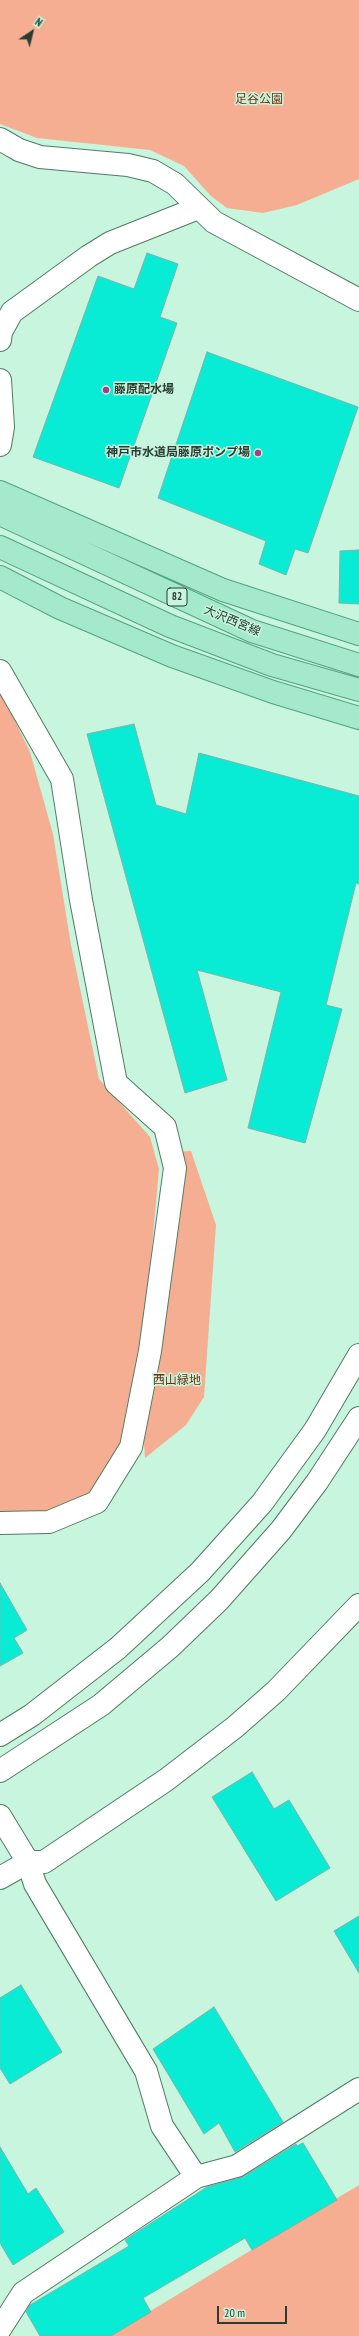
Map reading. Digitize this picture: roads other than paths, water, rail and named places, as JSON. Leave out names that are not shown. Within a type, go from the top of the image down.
[{"type":"main road","points":[[0,492],[223,590],[359,634]]},
{"type":"main road","name":"大沢西宮線","points":[[0,514],[252,631],[359,665]]},
{"type":"main road","name":"82","points":[[0,547],[170,626],[272,665],[359,690]]},
{"type":"main road","points":[[0,577],[60,608],[172,656],[274,692],[359,718]]},
{"type":"street","points":[[0,139],[19,150],[40,157],[128,165],[152,171],[175,184],[214,222],[359,300]]},
{"type":"street","points":[[0,340],[1,332],[12,312],[89,256],[110,244],[198,208]]},
{"type":"street","points":[[0,380],[1,432]]},
{"type":"street","points":[[0,671],[62,779],[81,900],[116,1083],[165,1127],[175,1168],[150,1351],[131,1447],[96,1502],[49,1522],[0,1523]]},
{"type":"street","points":[[0,1735],[32,1714],[118,1648],[200,1572],[262,1503],[315,1430],[359,1355]]},
{"type":"street","points":[[0,1771],[101,1705],[170,1647],[219,1600],[281,1530],[317,1482],[359,1418]]},
{"type":"street","points":[[0,1878],[28,1862],[44,1862],[166,1780],[235,1727],[276,1691],[359,1605]]},
{"type":"street","points":[[0,1816],[28,1862],[35,1884],[146,2071],[162,2126],[196,2177]]},
{"type":"street","points":[[0,2329],[23,2293],[196,2177],[237,2166],[359,2089]]},
{"type":"place","name":"藤原配水場","points":[[106,390]]},
{"type":"place","name":"神戸市水道局藤原ポンプ場","points":[[258,453]]},
{"type":"park label","name":"足谷公園","points":[[259,100]]},
{"type":"park label","name":"西山緑地","points":[[177,1381]]}]
